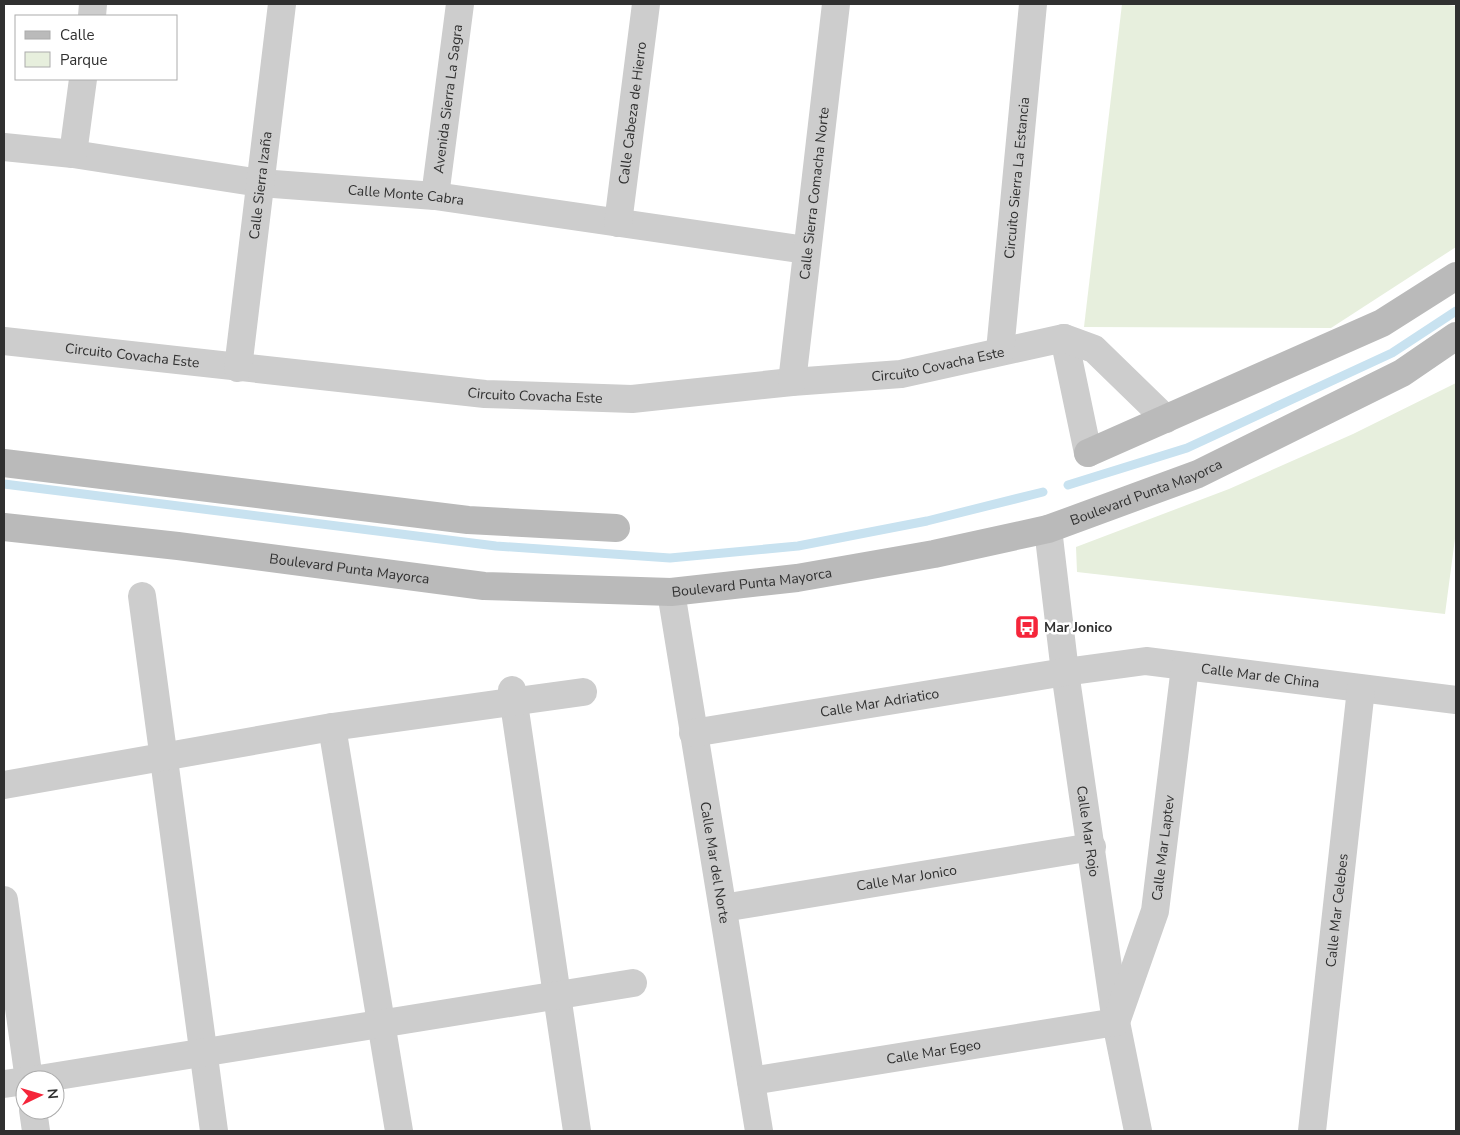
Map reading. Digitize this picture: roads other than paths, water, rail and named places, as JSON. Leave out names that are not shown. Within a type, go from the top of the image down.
[{"type":"street","name":"Calle Sierra Izaña","points":[[238,368],[282,4]]},
{"type":"street","name":"Avenida Sierra La Sagra","points":[[435,196],[460,4]]},
{"type":"street","name":"Calle Cabeza de Hierro","points":[[618,222],[646,4]]},
{"type":"street","name":"Calle Sierra Comacha Norte","points":[[792,382],[836,4]]},
{"type":"street","name":"Circuito Sierra La Estancia","points":[[1000,351],[1033,4]]},
{"type":"street","points":[[73,154],[83,80]]},
{"type":"street","name":"Calle Monte Cabra","points":[[4,146],[73,154],[260,183],[435,196],[806,250]]},
{"type":"street","points":[[1064,338],[1088,453],[1166,420],[1382,322],[1456,276]]},
{"type":"street","name":"Boulevard Punta Mayorca","points":[[4,527],[178,546],[484,586],[671,592],[797,578],[934,554],[1048,529],[1198,474],[1402,373],[1456,336]]},
{"type":"street","name":"Circuito Covacha Este","points":[[4,341],[485,394],[632,399],[792,382],[901,374],[1064,338]]},
{"type":"street","points":[[1064,338],[1094,349],[1166,420]]},
{"type":"street","points":[[4,463],[468,520],[616,528]]},
{"type":"street","name":"Calle Mar Rojo","points":[[1048,529],[1065,672],[1116,1022],[1138,1131]]},
{"type":"street","name":"Calle Mar del Norte","points":[[671,592],[759,1131]]},
{"type":"street","points":[[142,596],[214,1131]]},
{"type":"street","name":"Calle Mar de China","points":[[1065,672],[1146,661],[1456,700]]},
{"type":"street","name":"Calle Mar Laptev","points":[[1116,1022],[1155,911],[1185,667]]},
{"type":"street","name":"Calle Mar Adriatico","points":[[694,733],[1065,672]]},
{"type":"street","name":"Calle Mar Celebes","points":[[1312,1131],[1361,689]]},
{"type":"street","points":[[4,786],[512,695],[584,692]]},
{"type":"street","points":[[512,695],[577,1131]]},
{"type":"street","points":[[332,727],[399,1131]]},
{"type":"street","name":"Calle Mar Jonico","points":[[722,908],[1092,847]]},
{"type":"street","points":[[4,900],[26,1070]]},
{"type":"street","points":[[65,1075],[633,982]]},
{"type":"street","name":"Calle Mar Egeo","points":[[751,1081],[1116,1022]]},
{"type":"waterway","points":[[1068,485],[1187,448],[1392,353],[1456,311]]},
{"type":"waterway","points":[[4,484],[496,546],[670,558],[798,546],[927,521],[1043,492]]},
{"type":"place","name":"Mar Jonico","points":[[1027,627]]}]
